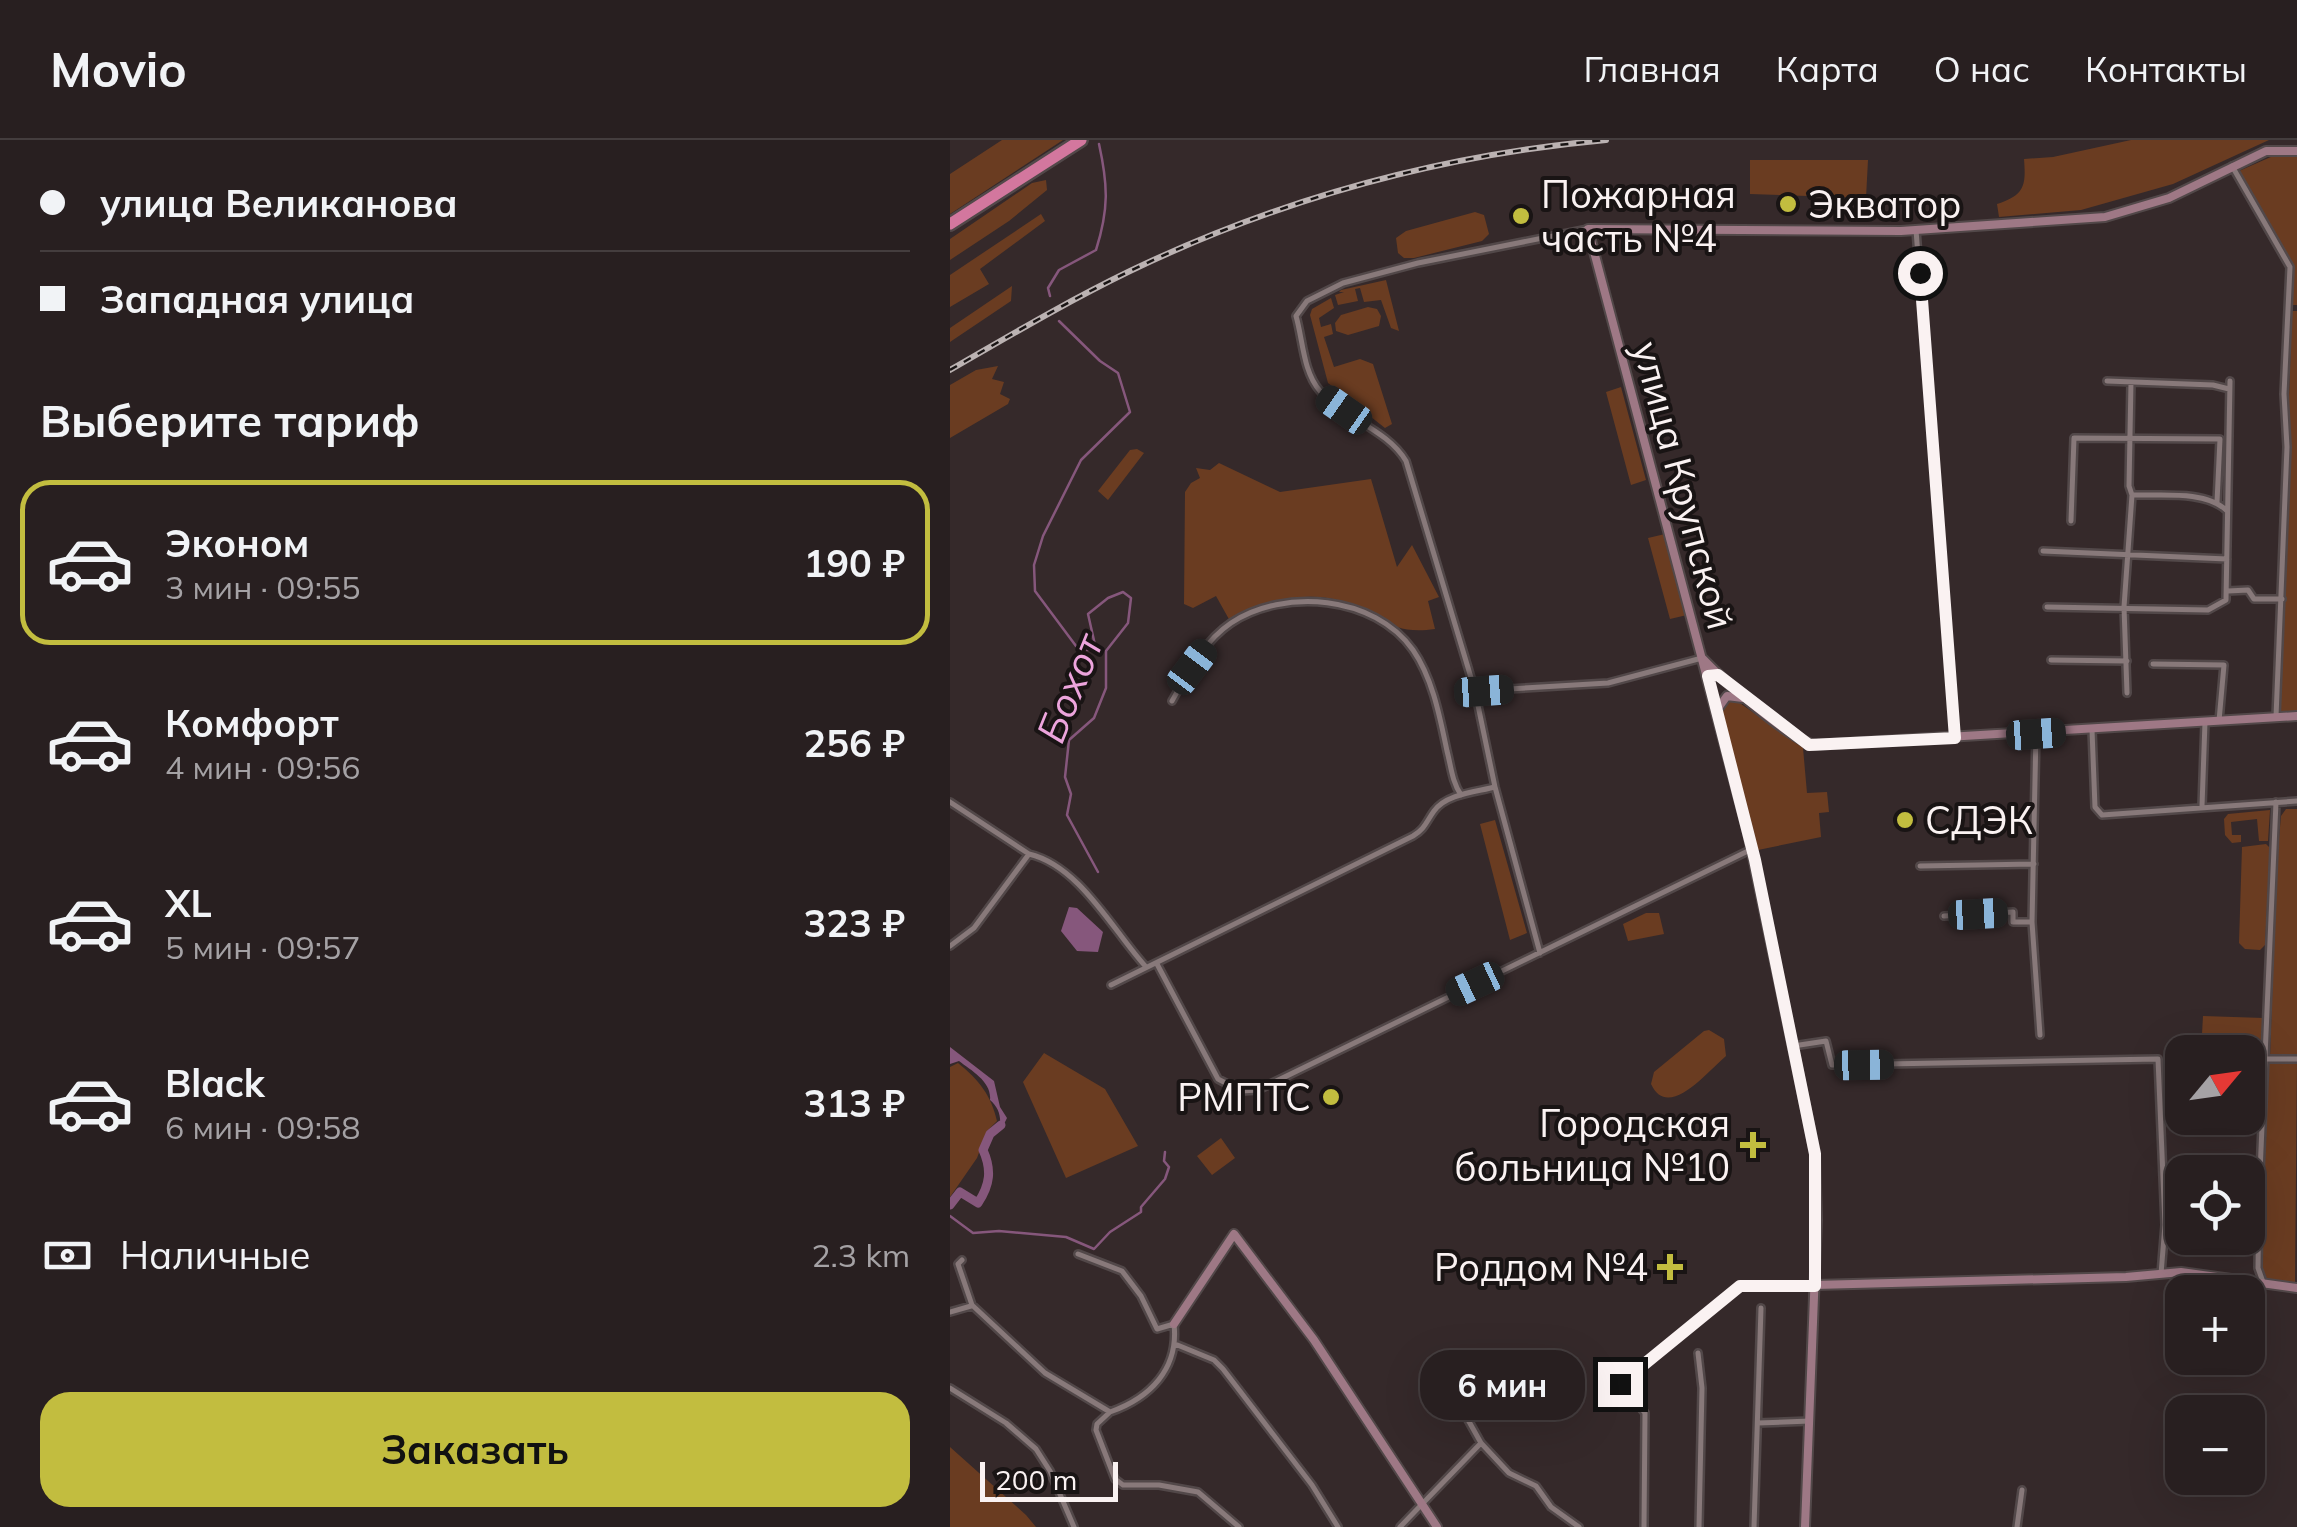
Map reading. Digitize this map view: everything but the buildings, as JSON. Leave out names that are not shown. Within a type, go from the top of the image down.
[{"type":"highway","points":[[950,224],[1081,140]]},
{"type":"street","points":[[1540,953],[1495,787],[1475,692],[1406,461],[1390,443],[1321,393],[1309,374],[1296,316],[1306,301],[1343,284],[1450,256],[1588,230],[1916,230],[2123,214],[2169,198],[2266,151],[2297,151]]},
{"type":"street","points":[[2232,166],[2290,267],[2276,717]]},
{"type":"street","name":"улица Крупской","points":[[1588,230],[1752,849],[1816,1164],[1806,1527]]},
{"type":"street","points":[[1916,230],[1955,738]]},
{"type":"street","points":[[2287,308],[2297,308]]},
{"type":"street","points":[[2047,607],[2208,610],[2226,600],[2230,385],[2108,381]]},
{"type":"street","points":[[2127,692],[2124,607],[2132,494],[2132,382]]},
{"type":"street","points":[[2071,522],[2074,438],[2220,440],[2218,502]]},
{"type":"street","points":[[2132,494],[2218,502],[2226,510]]},
{"type":"street","points":[[2043,551],[2227,560]]},
{"type":"street","points":[[2228,590],[2248,590],[2254,600],[2282,599]]},
{"type":"street","points":[[1172,701],[1189,668],[1221,632],[1240,618],[1297,600],[1345,605],[1382,624],[1412,649],[1435,700],[1454,782],[1461,795]]},
{"type":"street","points":[[1475,692],[1608,683],[1702,658],[1746,699],[1809,745],[2297,716]]},
{"type":"street","points":[[2051,660],[2127,661]]},
{"type":"street","points":[[2153,664],[2224,664],[2220,722]]},
{"type":"street","points":[[1708,681],[1710,675],[1718,675]]},
{"type":"street","points":[[1716,711],[1727,696],[1746,699]]},
{"type":"street","points":[[2202,806],[2205,722]]},
{"type":"street","points":[[2092,730],[2098,812],[2106,816],[2297,801]]},
{"type":"street","points":[[2036,734],[2032,922],[2040,1034]]},
{"type":"street","points":[[1111,985],[1413,836],[1423,830],[1436,807],[1461,795],[1495,787]]},
{"type":"street","points":[[950,802],[1029,854],[1040,856],[1084,891],[1146,967]]},
{"type":"street","points":[[2276,802],[2265,1058],[2297,1058]]},
{"type":"street","points":[[1157,964],[1218,1079],[1248,1092],[1752,849]]},
{"type":"street","points":[[950,946],[983,918],[1029,854]]},
{"type":"street","points":[[1920,866],[2034,864]]},
{"type":"street","points":[[1944,916],[2013,912],[2013,922],[2032,922]]},
{"type":"street","points":[[1793,1046],[1826,1041],[1832,1065],[2158,1059],[2165,1225],[2161,1274]]},
{"type":"street","points":[[2261,1275],[2258,1268],[2262,1135]]},
{"type":"street","points":[[1240,1527],[1198,1492],[1123,1485],[1116,1479],[1096,1430],[1110,1412],[1158,1382],[1171,1362],[1174,1324],[1234,1234],[1314,1340],[1438,1527]]},
{"type":"street","points":[[1078,1254],[1122,1271],[1142,1296],[1157,1329],[1174,1324]]},
{"type":"street","points":[[962,1260],[958,1264],[960,1274],[972,1305],[1046,1373],[1110,1412]]},
{"type":"street","points":[[1601,1399],[1740,1286],[2191,1272],[2210,1275]]},
{"type":"street","points":[[2265,1284],[2297,1288]]},
{"type":"street","points":[[950,1312],[972,1305]]},
{"type":"street","points":[[1754,1527],[1762,1308]]},
{"type":"street","points":[[1175,1344],[1214,1360],[1224,1369],[1312,1485],[1338,1527]]},
{"type":"street","points":[[1698,1353],[1702,1388],[1699,1527]]},
{"type":"street","points":[[1439,1368],[1481,1443],[1509,1473],[1536,1486],[1551,1507],[1578,1527]]},
{"type":"street","points":[[950,1388],[1006,1423],[1036,1449],[1074,1527]]},
{"type":"street","points":[[1636,1402],[1645,1413],[1644,1527]]},
{"type":"street","points":[[1758,1422],[1811,1421]]},
{"type":"street","points":[[1400,1527],[1481,1443]]},
{"type":"street","points":[[2017,1527],[2022,1490]]},
{"type":"shaded area","points":[[1002,140],[1063,140],[950,214],[950,174]]},
{"type":"shaded area","points":[[2131,140],[2269,140],[2173,184],[2081,210],[1999,217],[1997,204],[2022,188],[2024,159],[2053,157]]},
{"type":"shaded area","points":[[2273,156],[2297,157],[2297,305],[2292,305],[2293,265],[2239,171]]},
{"type":"shaded area","points":[[1750,160],[1868,160],[1866,198],[1750,194]]},
{"type":"shaded area","points":[[1046,180],[1047,190],[950,260],[950,239],[1032,183]]},
{"type":"shaded area","points":[[1475,212],[1484,215],[1489,234],[1482,241],[1414,258],[1398,253],[1396,238],[1406,231]]},
{"type":"shaded area","points":[[1041,214],[1045,221],[980,269],[989,284],[950,307],[950,275]]},
{"type":"shaded area","points":[[1386,280],[1399,331],[1391,328],[1381,300],[1364,302],[1360,288],[1355,289],[1358,301],[1338,305],[1335,295],[1344,292],[1341,290]]},
{"type":"shaded area","points":[[1012,286],[1011,301],[950,342],[950,328]]},
{"type":"shaded area","points":[[1331,298],[1334,308],[1319,318],[1321,327],[1331,324],[1333,334],[1324,337],[1334,367],[1360,359],[1373,364],[1392,424],[1385,428],[1328,383],[1310,315],[1312,309]]},
{"type":"shaded area","points":[[1368,307],[1377,309],[1381,316],[1379,326],[1348,335],[1336,331],[1335,323],[1341,315]]},
{"type":"shaded area","points":[[2292,311],[2297,311],[2297,714],[2284,715],[2278,708]]},
{"type":"shaded area","points":[[998,366],[992,379],[1004,382],[1000,394],[1010,399],[1008,404],[950,438],[950,385],[976,370]]},
{"type":"shaded area","points":[[1621,387],[1646,480],[1631,485],[1606,392]]},
{"type":"shaded area","points":[[1130,450],[1144,453],[1108,500],[1098,491]]},
{"type":"shaded area","points":[[1219,463],[1280,492],[1371,479],[1397,567],[1412,545],[1439,597],[1428,601],[1435,629],[1395,626],[1355,606],[1326,598],[1284,600],[1230,621],[1216,596],[1193,608],[1184,604],[1185,492],[1200,478],[1196,468],[1210,470]]},
{"type":"shaded area","points":[[1665,534],[1687,615],[1670,619],[1648,538]]},
{"type":"shaded area","points":[[1728,700],[1737,701],[1803,748],[1807,793],[1827,792],[1829,812],[1819,813],[1821,837],[1758,850],[1722,710]]},
{"type":"shaded area","points":[[2286,809],[2297,809],[2297,1056],[2270,1057],[2277,860],[2281,816]]},
{"type":"shaded area","points":[[2270,810],[2268,841],[2259,841],[2257,819],[2231,822],[2232,835],[2241,835],[2241,842],[2232,843],[2225,835],[2224,819],[2228,814]]},
{"type":"shaded area","points":[[1495,820],[1527,933],[1510,940],[1480,824]]},
{"type":"shaded area","points":[[2266,844],[2270,848],[2265,945],[2260,950],[2245,949],[2239,943],[2242,847]]},
{"type":"shaded area","points":[[1069,907],[1077,908],[1103,932],[1098,952],[1077,951],[1061,931]]},
{"type":"shaded area","points":[[1646,913],[1659,913],[1664,934],[1628,941],[1623,924]]},
{"type":"shaded area","points":[[2203,1016],[2264,1018],[2264,1035],[2202,1035]]},
{"type":"shaded area","points":[[1709,1030],[1724,1039],[1726,1056],[1688,1090],[1677,1096],[1658,1094],[1651,1084],[1654,1072]]},
{"type":"shaded area","points":[[950,1047],[994,1081],[1007,1118],[1004,1124],[1000,1125],[998,1111],[980,1078],[959,1061],[950,1064]]},
{"type":"shaded area","points":[[1044,1053],[1105,1089],[1138,1146],[1066,1178],[1023,1082]]},
{"type":"shaded area","points":[[2273,1061],[2297,1061],[2295,1285],[2265,1279],[2260,1267],[2260,1255],[2265,1255],[2266,1065]]},
{"type":"shaded area","points":[[958,1063],[983,1089],[997,1121],[987,1131],[977,1158],[950,1197],[950,1067]]},
{"type":"shaded area","points":[[1221,1138],[1235,1158],[1212,1175],[1197,1156]]},
{"type":"shaded area","points":[[950,1447],[1026,1515],[1036,1527],[950,1527]]},
{"type":"waterway","name":"Бохот","points":[[1050,296],[1048,288],[1059,270],[1096,250],[1106,197],[1099,144]]},
{"type":"waterway","name":"Бохот","points":[[1059,321],[1118,373],[1130,412],[1081,460],[1043,536],[1034,565],[1035,591],[1076,646],[1088,650],[1095,645],[1088,614],[1123,592],[1131,598],[1128,623],[1106,651],[1106,688],[1094,718],[1069,740],[1065,777],[1071,794],[1067,815],[1098,872]]},
{"type":"waterway","points":[[950,1205],[960,1192],[978,1203],[988,1177],[983,1150],[990,1134],[1001,1125]]},
{"type":"waterway","points":[[950,1216],[973,1233],[999,1231],[1066,1237],[1094,1249],[1110,1232],[1141,1212],[1165,1179],[1169,1167],[1164,1161],[1165,1152]]},
{"type":"railway","points":[[950,370],[1107,282],[1244,222],[1422,169],[1606,140]]},
{"type":"place","name":"Экватор","points":[[1788,204]]},
{"type":"place","name":"Пожарная часть №4","points":[[1521,216]]},
{"type":"place","name":"СДЭК","points":[[1905,820]]},
{"type":"place","name":"РМПТС","points":[[1331,1097]]},
{"type":"place","name":"Городская больница №10","points":[[1753,1145]]},
{"type":"place","name":"Роддом №4","points":[[1670,1267]]},
{"type":"route","points":[[1620,1384],[1740,1286],[1815,1286],[1815,1154],[1755,860],[1708,676],[1718,675],[1809,745],[1955,738],[1920,273]]}]
